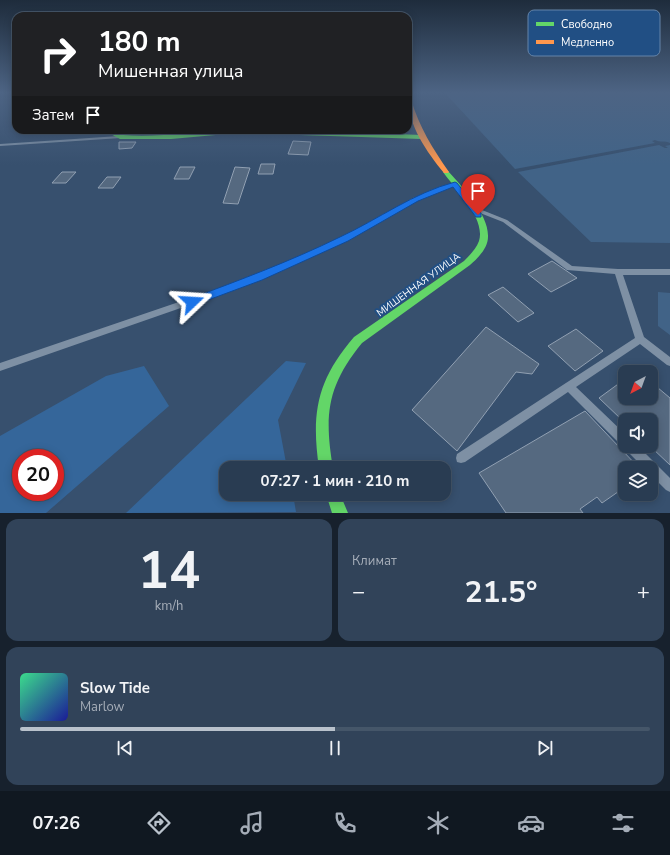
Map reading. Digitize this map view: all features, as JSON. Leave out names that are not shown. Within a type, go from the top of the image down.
[{"type":"main road","name":"МИШЕННАЯ УЛИЦА","points":[[324,461],[322,450],[321,411],[329,382],[339,361],[358,340],[473,258],[481,248],[485,235],[482,221],[422,138],[414,117]]},
{"type":"main road","points":[[114,134],[120,137],[171,137],[200,134]]},
{"type":"main road","points":[[330,134],[422,138]]},
{"type":"main road","points":[[336,501],[340,513]]},
{"type":"lane","points":[[0,146],[120,137]]},
{"type":"lane","points":[[0,367],[258,278],[345,239],[416,199],[455,184]]},
{"type":"lane","points":[[475,210],[506,221],[570,268],[618,272],[670,272]]},
{"type":"lane","points":[[618,272],[640,338],[670,362]]},
{"type":"lane","points":[[462,458],[640,338]]},
{"type":"lane","points":[[569,386],[618,435]]},
{"type":"lane","points":[[637,453],[670,486]]},
{"type":"shaded area","points":[[467,117],[670,117],[670,143],[655,140],[652,141],[655,143],[515,169]]},
{"type":"shaded area","points":[[659,145],[668,148],[665,146],[670,145],[670,243],[591,242],[518,172]]},
{"type":"shaded area","points":[[658,292],[670,293],[670,335],[658,326]]},
{"type":"shaded area","points":[[286,361],[306,363],[278,420],[286,461],[219,461],[219,501],[294,501],[296,512],[126,513]]},
{"type":"shaded area","points":[[144,366],[169,406],[64,497],[64,449],[12,449],[12,501],[60,501],[46,513],[0,513],[0,436],[106,376]]},
{"type":"building","points":[[293,141],[311,142],[308,155],[288,154]]},
{"type":"building","points":[[119,142],[136,142],[132,148],[119,149]]},
{"type":"building","points":[[261,164],[275,164],[273,174],[258,174]]},
{"type":"building","points":[[180,167],[195,167],[189,179],[174,179]]},
{"type":"building","points":[[235,167],[250,168],[238,204],[223,203]]},
{"type":"building","points":[[62,172],[76,172],[66,183],[52,183]]},
{"type":"building","points":[[107,177],[121,177],[113,188],[98,188]]},
{"type":"building","points":[[552,261],[577,278],[551,292],[528,274]]},
{"type":"building","points":[[503,287],[534,313],[518,322],[488,295]]},
{"type":"building","points":[[486,327],[539,364],[532,374],[516,372],[457,451],[412,410]]},
{"type":"building","points":[[576,329],[603,351],[575,371],[548,346]]},
{"type":"building","points":[[618,384],[618,405],[658,405],[658,388],[670,398],[670,465],[657,453],[658,413],[618,413],[618,416],[599,398]]},
{"type":"building","points":[[585,411],[618,446],[618,453],[625,453],[632,461],[618,461],[618,492],[602,503],[597,497],[580,509],[583,513],[506,513],[479,473]]},
{"type":"traffic: fast","points":[[114,134],[120,137],[171,137],[204,134]]},
{"type":"traffic: fast","points":[[330,134],[422,137]]},
{"type":"traffic: fast","points":[[325,461],[322,415],[329,384],[336,369],[346,355],[358,340],[467,263],[476,254],[482,244],[484,237],[483,229],[476,211],[446,172]]},
{"type":"traffic: fast","points":[[336,501],[340,513]]},
{"type":"traffic: slow","points":[[413,117],[423,138],[446,172]]},
{"type":"route","points":[[192,302],[258,278],[345,239],[416,199],[455,184],[478,215]]}]
